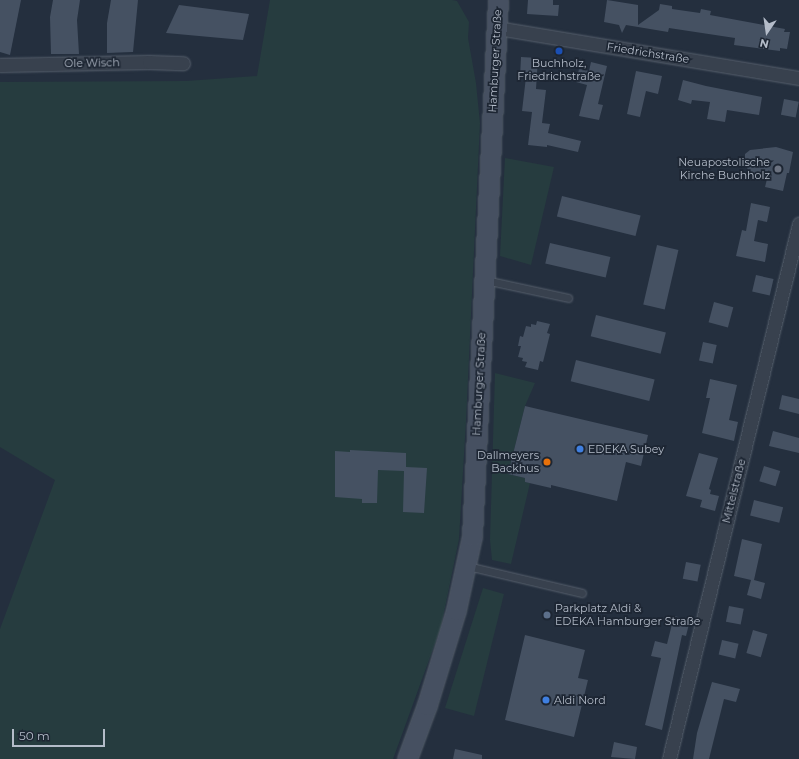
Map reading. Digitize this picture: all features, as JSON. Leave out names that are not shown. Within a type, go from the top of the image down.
[{"type":"main road","name":"Hamburger Straße","points":[[407,759],[427,705],[456,610],[467,566],[472,536],[498,0]]},
{"type":"street","name":"Friedrichstraße","points":[[497,28],[799,78]]},
{"type":"street","name":"Ole Wisch","points":[[0,65],[149,62],[183,63]]},
{"type":"street","name":"Mittelstraße","points":[[669,759],[799,224]]},
{"type":"lane","points":[[484,280],[568,298]]},
{"type":"lane","points":[[467,566],[582,593]]},
{"type":"green space","points":[[270,0],[452,0],[457,1],[469,22],[468,38],[476,83],[480,123],[459,539],[441,627],[393,759],[0,759],[0,629],[55,480],[0,447],[0,82],[186,81],[257,76]]},
{"type":"green space","points":[[505,158],[554,167],[531,265],[500,256]]},
{"type":"green space","points":[[495,373],[535,383],[525,406],[508,474],[525,478],[525,482],[530,483],[511,564],[492,560],[490,540]]},
{"type":"green space","points":[[483,588],[504,594],[474,716],[445,708]]},
{"type":"building","points":[[0,0],[21,0],[10,55],[0,52]]},
{"type":"building","points":[[53,0],[80,0],[77,20],[79,54],[51,54],[50,17]]},
{"type":"building","points":[[111,0],[138,0],[133,52],[107,53],[107,23]]},
{"type":"building","points":[[528,0],[553,0],[553,5],[559,5],[558,16],[527,14]]},
{"type":"building","points":[[607,0],[638,5],[638,25],[659,10],[660,4],[672,6],[672,9],[700,13],[701,9],[711,11],[710,15],[785,29],[784,32],[790,32],[787,49],[780,48],[780,51],[734,45],[735,38],[669,28],[668,32],[626,25],[622,33],[619,25],[604,22]]},
{"type":"building","points":[[179,5],[249,14],[243,40],[166,33]]},
{"type":"building","points":[[521,57],[538,58],[536,89],[546,90],[542,123],[550,124],[548,133],[581,141],[578,152],[547,145],[547,147],[528,145],[532,112],[522,111],[526,77],[520,77]]},
{"type":"building","points":[[591,62],[607,66],[598,104],[603,105],[599,120],[579,116],[587,85],[576,82],[579,69],[589,71]]},
{"type":"building","points":[[636,71],[662,76],[658,94],[646,91],[640,117],[627,114]]},
{"type":"building","points":[[683,80],[762,97],[759,115],[727,110],[725,122],[707,119],[710,102],[692,100],[691,104],[678,100]]},
{"type":"building","points":[[784,99],[799,102],[796,118],[781,115]]},
{"type":"building","name":"Neuapostolische Kirche Buchholz","points":[[776,147],[793,152],[789,173],[787,173],[783,191],[765,187],[769,171],[749,175],[745,159],[745,154],[750,150]]},
{"type":"building","points":[[562,196],[641,216],[636,236],[557,216]]},
{"type":"building","points":[[751,203],[770,207],[767,222],[758,220],[754,241],[768,244],[765,262],[736,256],[742,230],[746,231]]},
{"type":"building","points":[[550,243],[610,257],[606,277],[545,263]]},
{"type":"building","points":[[657,245],[678,250],[665,309],[643,304]]},
{"type":"building","points":[[756,275],[774,279],[770,296],[752,292]]},
{"type":"building","points":[[714,302],[733,307],[728,327],[709,322]]},
{"type":"building","points":[[596,315],[666,332],[661,354],[591,336]]},
{"type":"building","points":[[537,321],[550,324],[547,333],[550,334],[543,362],[540,361],[538,370],[525,367],[527,362],[522,361],[523,358],[518,357],[521,346],[518,346],[520,336],[523,337],[526,326],[531,327],[531,324],[536,325]]},
{"type":"building","points":[[703,342],[717,345],[713,363],[699,361]]},
{"type":"building","points":[[576,360],[655,380],[649,401],[571,381]]},
{"type":"building","points":[[710,379],[737,385],[729,420],[738,422],[734,441],[702,433],[710,398],[706,398]]},
{"type":"building","points":[[782,395],[799,399],[799,414],[779,409]]},
{"type":"building","name":"EDEKA Subey","points":[[525,406],[648,435],[641,466],[626,462],[617,501],[551,485],[551,488],[525,482],[525,478],[508,474]]},
{"type":"building","points":[[773,431],[799,438],[799,453],[769,446]]},
{"type":"building","points":[[350,450],[406,453],[406,467],[427,468],[424,513],[403,512],[404,471],[378,470],[377,503],[362,503],[362,499],[335,497],[335,451],[350,452]]},
{"type":"building","points":[[699,453],[718,458],[709,489],[711,490],[710,494],[719,496],[715,511],[700,507],[702,500],[686,496]]},
{"type":"building","points":[[764,466],[780,471],[776,486],[759,481]]},
{"type":"building","points":[[754,500],[783,507],[779,523],[750,516]]},
{"type":"building","points":[[742,539],[762,544],[754,580],[765,583],[761,599],[747,595],[751,580],[734,576]]},
{"type":"building","points":[[686,562],[701,565],[697,582],[683,579]]},
{"type":"building","points":[[729,606],[744,609],[741,625],[726,622]]},
{"type":"building","points":[[674,616],[690,620],[686,636],[682,635],[662,730],[645,725],[661,658],[651,656],[655,641],[667,644]]},
{"type":"building","points":[[753,630],[767,634],[761,657],[746,653]]},
{"type":"building","name":"Aldi Nord","points":[[525,635],[585,650],[578,678],[588,680],[574,737],[505,720]]},
{"type":"building","points":[[722,640],[739,644],[735,658],[719,655]]},
{"type":"building","points":[[712,682],[740,689],[736,702],[724,699],[709,759],[693,759],[697,733]]},
{"type":"building","points":[[614,742],[637,747],[635,759],[611,757]]},
{"type":"building","points":[[455,749],[482,755],[482,759],[453,759]]},
{"type":"place","name":"Buchholz, Friedrichstraße","points":[[559,51]]},
{"type":"place","name":"Neuapostolische Kirche Buchholz","points":[[778,169]]},
{"type":"place","name":"EDEKA Subey","points":[[580,449]]},
{"type":"place","name":"Dallmeyers Backhus","points":[[547,462]]},
{"type":"place","name":"Parkplatz Aldi & EDEKA Hamburger Straße","points":[[547,615]]},
{"type":"place","name":"Aldi Nord","points":[[546,700]]}]
